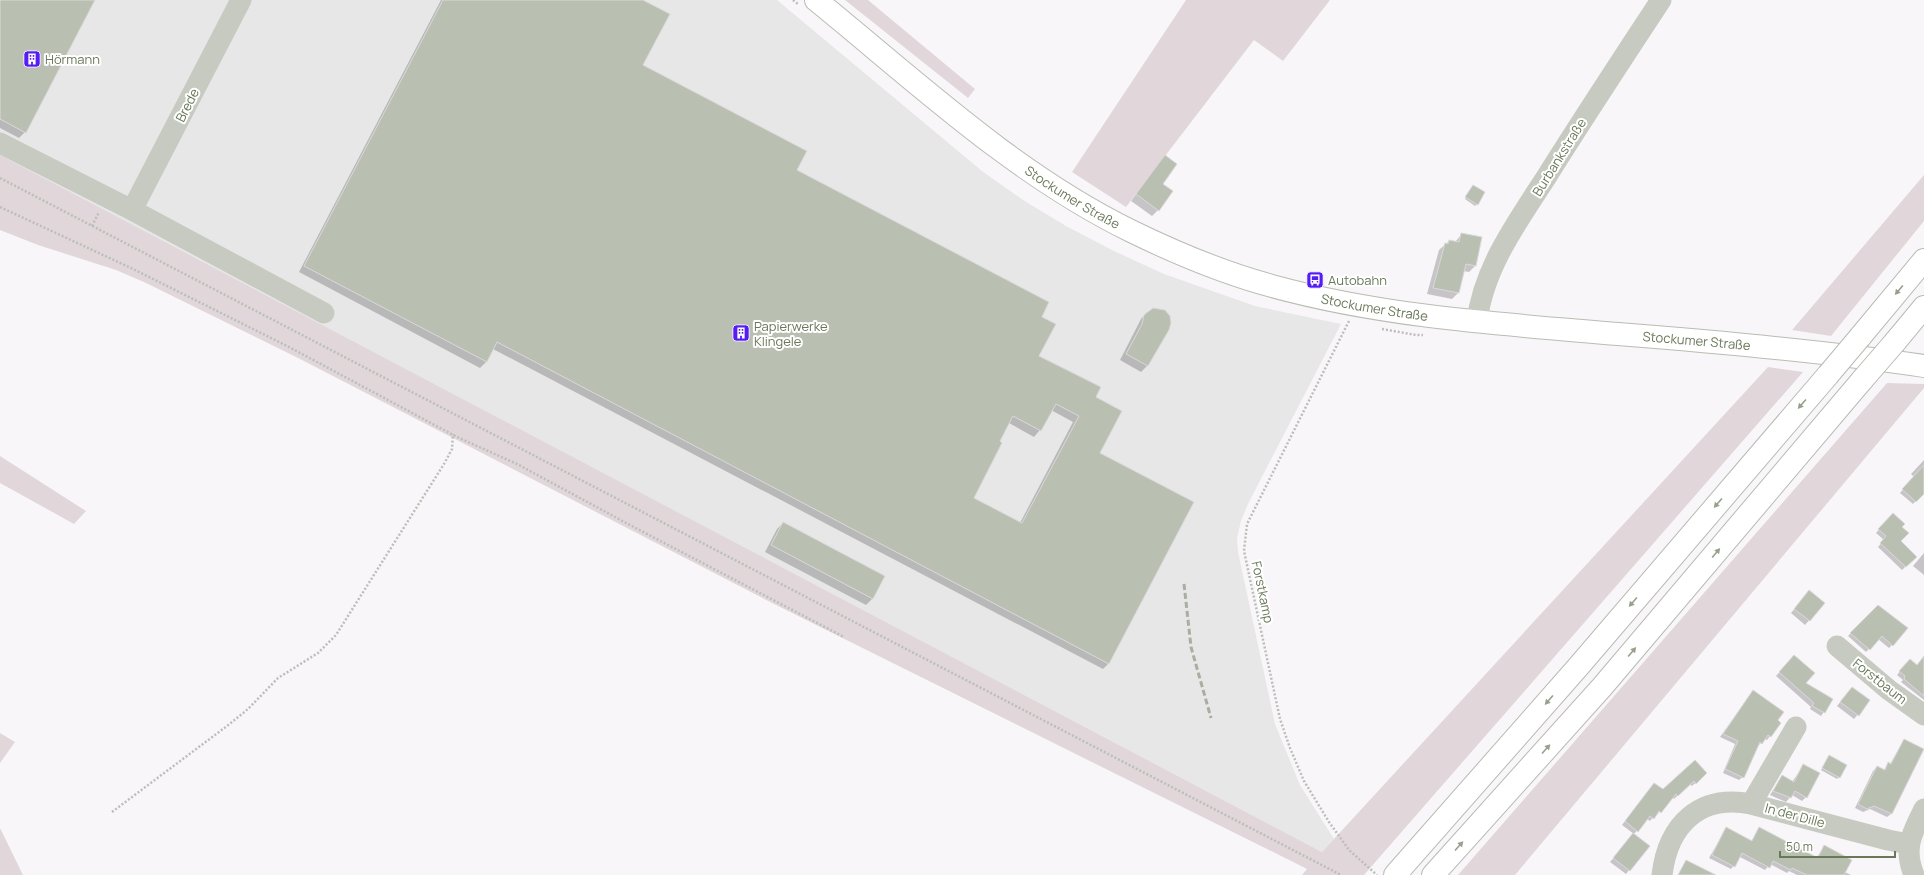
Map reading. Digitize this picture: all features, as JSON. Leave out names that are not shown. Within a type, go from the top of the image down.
[{"type":"main road","name":"Stockumer Straße","points":[[809,4],[1002,152],[1085,206],[1184,256],[1269,286],[1355,306],[1420,316],[1476,322],[1654,336],[1924,366]]},
{"type":"main road","points":[[1398,872],[1578,667],[1828,375],[1924,260]]},
{"type":"main road","points":[[1433,875],[1602,687],[1924,307]]},
{"type":"street","name":"Brede","points":[[132,210],[240,0]]},
{"type":"street","name":"Burbankstraße","points":[[1476,322],[1483,289],[1508,238],[1575,131],[1661,0]]},
{"type":"street","points":[[0,142],[132,210],[324,313]]},
{"type":"street","name":"Forstbaum","points":[[1837,646],[1889,690],[1924,715]]},
{"type":"street","name":"In der Dille","points":[[1751,804],[1796,727]]},
{"type":"street","name":"In der Dille","points":[[1662,875],[1664,861],[1670,843],[1678,830],[1697,811],[1708,805],[1734,800],[1908,844]]},
{"type":"street","points":[[1914,875],[1910,861],[1908,844],[1924,809]]},
{"type":"path","points":[[793,0],[809,4]]},
{"type":"path","points":[[0,178],[1341,875]]},
{"type":"path","points":[[0,207],[145,275],[290,347],[453,434],[517,464],[628,524],[844,636]]},
{"type":"path","points":[[1342,318],[1356,322]]},
{"type":"path","name":"Forstkamp","points":[[1350,320],[1247,524],[1244,550],[1280,719],[1290,748],[1304,781],[1329,822],[1349,850],[1377,875]]},
{"type":"path","points":[[1376,328],[1416,335],[1431,334]]},
{"type":"path","points":[[112,812],[227,726],[248,709],[278,678],[318,653],[329,643],[343,625],[444,464],[452,449],[453,434]]},
{"type":"shaded area","points":[[0,0],[777,0],[982,171],[1023,200],[1066,226],[1114,251],[1164,274],[1255,306],[1341,324],[1248,504],[1241,521],[1237,538],[1238,552],[1275,724],[1300,785],[1334,839],[1322,852],[0,156]]},
{"type":"shaded area","points":[[845,0],[868,0],[975,89],[968,98]]},
{"type":"shaded area","points":[[1186,0],[1330,0],[1283,61],[1254,40],[1126,207],[1072,172]]},
{"type":"shaded area","points":[[0,155],[1322,852],[1768,367],[1803,372],[1364,875],[1302,875],[1307,869],[774,604],[300,359],[146,283],[116,270],[38,245],[0,230]]},
{"type":"shaded area","points":[[1924,175],[1924,221],[1831,336],[1792,330]]},
{"type":"shaded area","points":[[1887,383],[1924,384],[1924,388],[1515,875],[1458,875]]},
{"type":"shaded area","points":[[0,456],[86,511],[74,524],[0,483]]},
{"type":"shaded area","points":[[0,733],[15,742],[0,763]]},
{"type":"shaded area","points":[[0,828],[23,875],[0,875]]},
{"type":"building","name":"Hörmann","points":[[0,0],[95,0],[26,133],[0,119]]},
{"type":"building","name":"Papierwerke Klingele","points":[[443,0],[643,0],[670,14],[643,65],[807,151],[797,170],[1049,302],[1042,317],[1056,324],[1039,356],[1101,387],[1096,397],[1122,411],[1100,453],[1194,502],[1109,664],[497,342],[487,362],[304,266]],"holes":[[[1056,404],[1079,416],[1022,523],[974,498],[1002,443],[1000,441],[1013,416],[1041,431]]]},
{"type":"building","points":[[1165,155],[1177,164],[1163,184],[1173,191],[1159,211],[1136,194]]},
{"type":"building","points":[[1473,185],[1485,192],[1478,205],[1465,197]]},
{"type":"building","points":[[1461,233],[1482,237],[1476,266],[1466,264],[1459,293],[1433,288],[1445,243],[1448,244],[1449,240],[1459,242]]},
{"type":"building","points":[[1153,308],[1165,310],[1170,316],[1171,323],[1169,330],[1148,366],[1126,354],[1142,324],[1144,315]]},
{"type":"building","points":[[1924,465],[1924,494],[1916,502],[1902,489]]},
{"type":"building","points":[[1893,513],[1905,524],[1902,527],[1909,533],[1901,541],[1917,557],[1906,567],[1880,543],[1886,536],[1878,529]]},
{"type":"building","points":[[783,522],[885,576],[873,599],[771,545]]},
{"type":"building","points":[[1809,590],[1825,603],[1810,621],[1794,609]]},
{"type":"building","points":[[1878,605],[1908,628],[1893,646],[1882,636],[1870,650],[1850,633]]},
{"type":"building","points":[[1794,655],[1815,673],[1806,683],[1833,699],[1825,713],[1812,706],[1814,703],[1779,672]]},
{"type":"building","points":[[1924,656],[1924,696],[1904,679],[1905,676],[1899,671],[1910,659],[1917,665]]},
{"type":"building","points":[[1852,687],[1870,700],[1859,716],[1840,702]]},
{"type":"building","points":[[1753,690],[1784,712],[1778,720],[1781,723],[1771,737],[1768,735],[1762,744],[1760,742],[1744,778],[1725,769],[1738,741],[1723,734]]},
{"type":"building","points":[[1904,739],[1924,749],[1892,814],[1874,806],[1867,809],[1858,804],[1877,766],[1885,770],[1888,762],[1891,764]]},
{"type":"building","points":[[1829,755],[1847,765],[1840,778],[1822,768]]},
{"type":"building","points":[[1695,760],[1707,773],[1696,784],[1694,781],[1678,796],[1676,794],[1661,813],[1659,811],[1654,819],[1650,816],[1638,832],[1625,821],[1654,783],[1663,789]]},
{"type":"building","points":[[1803,764],[1820,773],[1807,798],[1795,791],[1791,798],[1773,791],[1782,775],[1794,782]]},
{"type":"building","points":[[1726,827],[1752,841],[1759,827],[1818,858],[1824,845],[1852,860],[1844,875],[1807,875],[1792,868],[1791,870],[1773,861],[1770,868],[1742,853],[1735,867],[1712,855]]},
{"type":"building","points":[[1633,833],[1650,846],[1630,871],[1613,858]]},
{"type":"building","points":[[1686,860],[1716,875],[1678,875]]},
{"type":"railway","points":[[1184,584],[1191,647],[1211,718]]},
{"type":"place","name":"Hörmann","points":[[32,59]]},
{"type":"place","name":"Autobahn","points":[[1315,280]]},
{"type":"place","name":"Papierwerke Klingele","points":[[741,333]]}]
